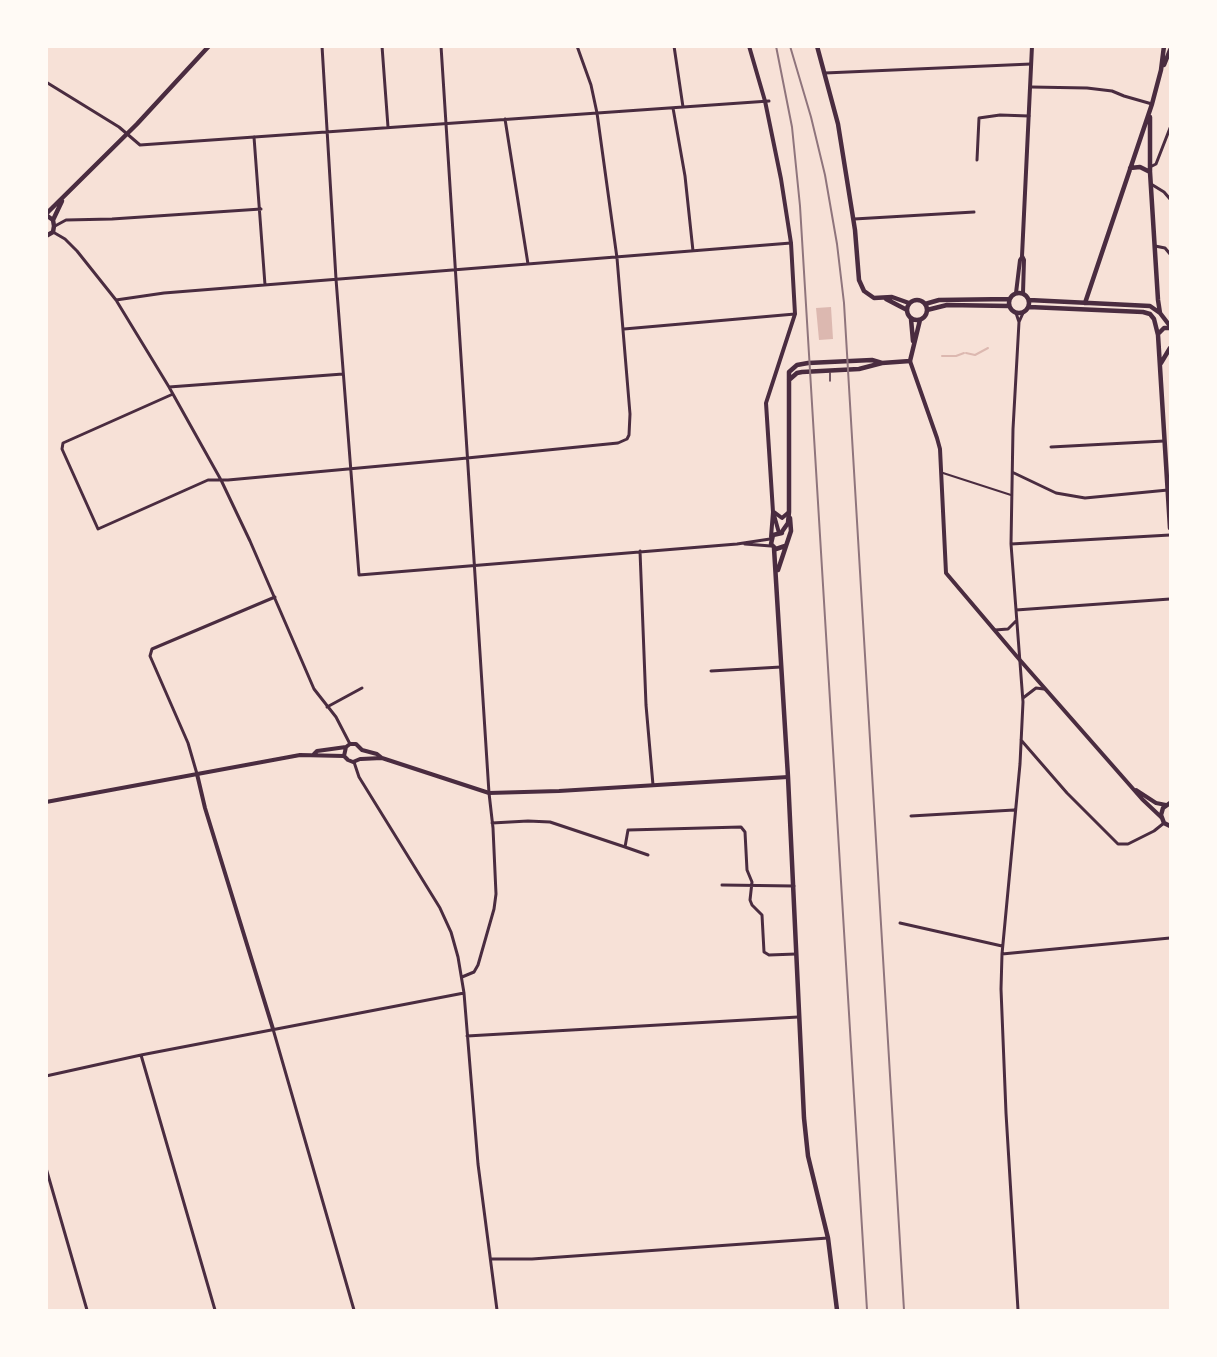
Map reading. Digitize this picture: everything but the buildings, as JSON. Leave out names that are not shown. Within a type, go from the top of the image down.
[{"type":"main road","points":[[46,237],[54,229],[53,220],[62,201],[209,46]]},
{"type":"main road","points":[[789,380],[797,373],[859,369],[882,363],[910,361],[913,341],[911,319],[907,310],[886,299],[871,296],[861,286],[859,280],[854,219],[838,124],[817,46]]},
{"type":"main road","points":[[1085,303],[1150,111],[1161,70],[1164,46]]},
{"type":"main road","points":[[1161,70],[1170,50]]},
{"type":"main road","points":[[1150,111],[1150,169],[1160,313]]},
{"type":"main road","points":[[1130,168],[1150,169]]},
{"type":"main road","points":[[53,220],[46,215],[62,201]]},
{"type":"main road","points":[[927,310],[947,305],[1009,306],[1016,313],[1023,313],[1029,307],[1029,300],[1023,293],[1016,293],[1010,299],[1009,306]]},
{"type":"main road","points":[[886,299],[892,297],[909,303],[917,299],[925,304],[927,310],[920,320],[917,336],[913,341]]},
{"type":"main road","points":[[925,304],[939,300],[1010,299]]},
{"type":"main road","points":[[1029,300],[1150,306],[1160,313],[1170,327],[1161,330],[1158,335]]},
{"type":"main road","points":[[907,310],[909,303]]},
{"type":"main road","points":[[1029,307],[1144,312],[1154,319],[1158,335],[1170,528]]},
{"type":"main road","points":[[911,319],[920,320]]},
{"type":"main road","points":[[1158,342],[1163,347],[1170,348],[1160,365]]},
{"type":"main road","points":[[837,1311],[828,1238],[808,1156],[798,1017],[794,886],[776,576],[771,538],[780,533],[788,524],[789,372],[797,365],[872,360],[882,363]]},
{"type":"main road","points":[[776,576],[792,527],[789,512]]},
{"type":"main road","points":[[780,533],[786,542]]},
{"type":"main road","points":[[773,547],[782,549],[786,542]]},
{"type":"main road","points":[[1168,804],[1161,811],[1163,820],[1170,826]]},
{"type":"street","points":[[321,46],[359,575],[737,544],[771,538],[773,512],[766,403],[795,314],[791,243],[781,179],[767,101],[749,46]]},
{"type":"street","points":[[382,46],[388,127]]},
{"type":"street","points":[[441,46],[496,901],[478,965],[474,972],[462,977]]},
{"type":"street","points":[[173,394],[63,443],[62,449],[98,529],[208,480],[468,458],[618,443],[627,439],[629,405],[617,258],[597,113],[591,85],[577,46]]},
{"type":"street","points":[[674,46],[683,107]]},
{"type":"street","points":[[1016,293],[1022,256],[1032,46]]},
{"type":"street","points":[[825,73],[1031,64]]},
{"type":"street","points":[[46,82],[119,127],[140,145],[767,101]]},
{"type":"street","points":[[1031,87],[1088,88],[1112,91],[1152,104]]},
{"type":"street","points":[[673,108],[685,176],[693,251]]},
{"type":"street","points":[[977,160],[979,118],[1029,116]]},
{"type":"street","points":[[506,119],[528,264]]},
{"type":"street","points":[[1150,169],[1156,164],[1170,128]]},
{"type":"street","points":[[254,137],[265,285]]},
{"type":"street","points":[[1151,184],[1170,199]]},
{"type":"street","points":[[261,208],[112,219],[66,220],[54,229],[77,251],[116,300],[169,387],[220,480],[275,597],[314,689],[336,717],[350,744]]},
{"type":"street","points":[[854,219],[974,212]]},
{"type":"street","points":[[116,300],[164,293],[791,243]]},
{"type":"street","points":[[1155,246],[1166,248],[1170,254]]},
{"type":"street","points":[[1022,256],[1024,260],[1023,293]]},
{"type":"street","points":[[1016,313],[1019,322],[1011,544],[1023,698],[1002,954],[1006,1113],[1018,1311]]},
{"type":"street","points":[[1019,322],[1023,313]]},
{"type":"street","points":[[624,329],[795,314]]},
{"type":"street","points":[[910,361],[937,438],[946,573],[1045,689],[1163,820],[1154,831],[1128,844],[1118,844],[1067,793],[1021,740]]},
{"type":"street","points":[[169,387],[343,374]]},
{"type":"street","points":[[1164,434],[1170,438]]},
{"type":"street","points":[[1051,447],[1164,441]]},
{"type":"street","points":[[940,473],[1011,495]]},
{"type":"street","points":[[1013,473],[1056,493],[1085,498],[1169,487]]},
{"type":"street","points":[[773,512],[782,518],[789,512]]},
{"type":"street","points":[[773,512],[780,533]]},
{"type":"street","points":[[1011,544],[1170,535]]},
{"type":"street","points":[[737,544],[773,547]]},
{"type":"street","points":[[640,551],[646,705],[653,785]]},
{"type":"street","points":[[275,597],[152,649],[150,656],[188,743],[354,1311]]},
{"type":"street","points":[[1016,610],[1170,599]]},
{"type":"street","points":[[994,630],[1008,629],[1016,621]]},
{"type":"street","points":[[711,671],[781,667]]},
{"type":"street","points":[[327,707],[362,688]]},
{"type":"street","points":[[1023,698],[1036,688],[1045,689]]},
{"type":"street","points":[[314,754],[317,751],[346,747],[350,744],[359,746],[362,750],[377,754],[382,758],[489,793],[788,777]]},
{"type":"street","points":[[344,756],[346,747]]},
{"type":"street","points":[[361,759],[362,750]]},
{"type":"street","points":[[46,802],[314,754],[344,756],[354,762],[361,759],[382,758]]},
{"type":"street","points":[[354,762],[359,777],[440,908],[451,932],[464,993],[478,1164],[497,1311]]},
{"type":"street","points":[[1136,790],[1156,803],[1168,804]]},
{"type":"street","points":[[911,816],[1015,810]]},
{"type":"street","points":[[492,823],[550,822],[648,855]]},
{"type":"street","points":[[625,848],[628,830],[741,827],[745,832],[746,867],[752,880],[750,900],[752,906],[762,915],[764,952],[769,955],[796,954]]},
{"type":"street","points":[[722,885],[794,886]]},
{"type":"street","points":[[900,923],[1002,946]]},
{"type":"street","points":[[1002,954],[1170,938]]},
{"type":"street","points":[[46,1076],[141,1054],[464,993]]},
{"type":"street","points":[[467,1036],[798,1017]]},
{"type":"street","points":[[141,1054],[215,1311]]},
{"type":"street","points":[[46,1168],[87,1311]]},
{"type":"street","points":[[490,1259],[532,1259],[828,1238]]},
{"type":"lane","points":[[830,370],[830,381]]},
{"type":"shaded area","points":[[831,307],[833,339],[819,340],[816,308]]},
{"type":"waterway","points":[[966,353],[975,355],[988,348]]},
{"type":"waterway","points":[[942,356],[956,356],[964,353]]},
{"type":"railway","points":[[776,46],[792,127],[800,206],[867,1310]]},
{"type":"railway","points":[[790,46],[825,175],[844,303],[904,1310]]}]
